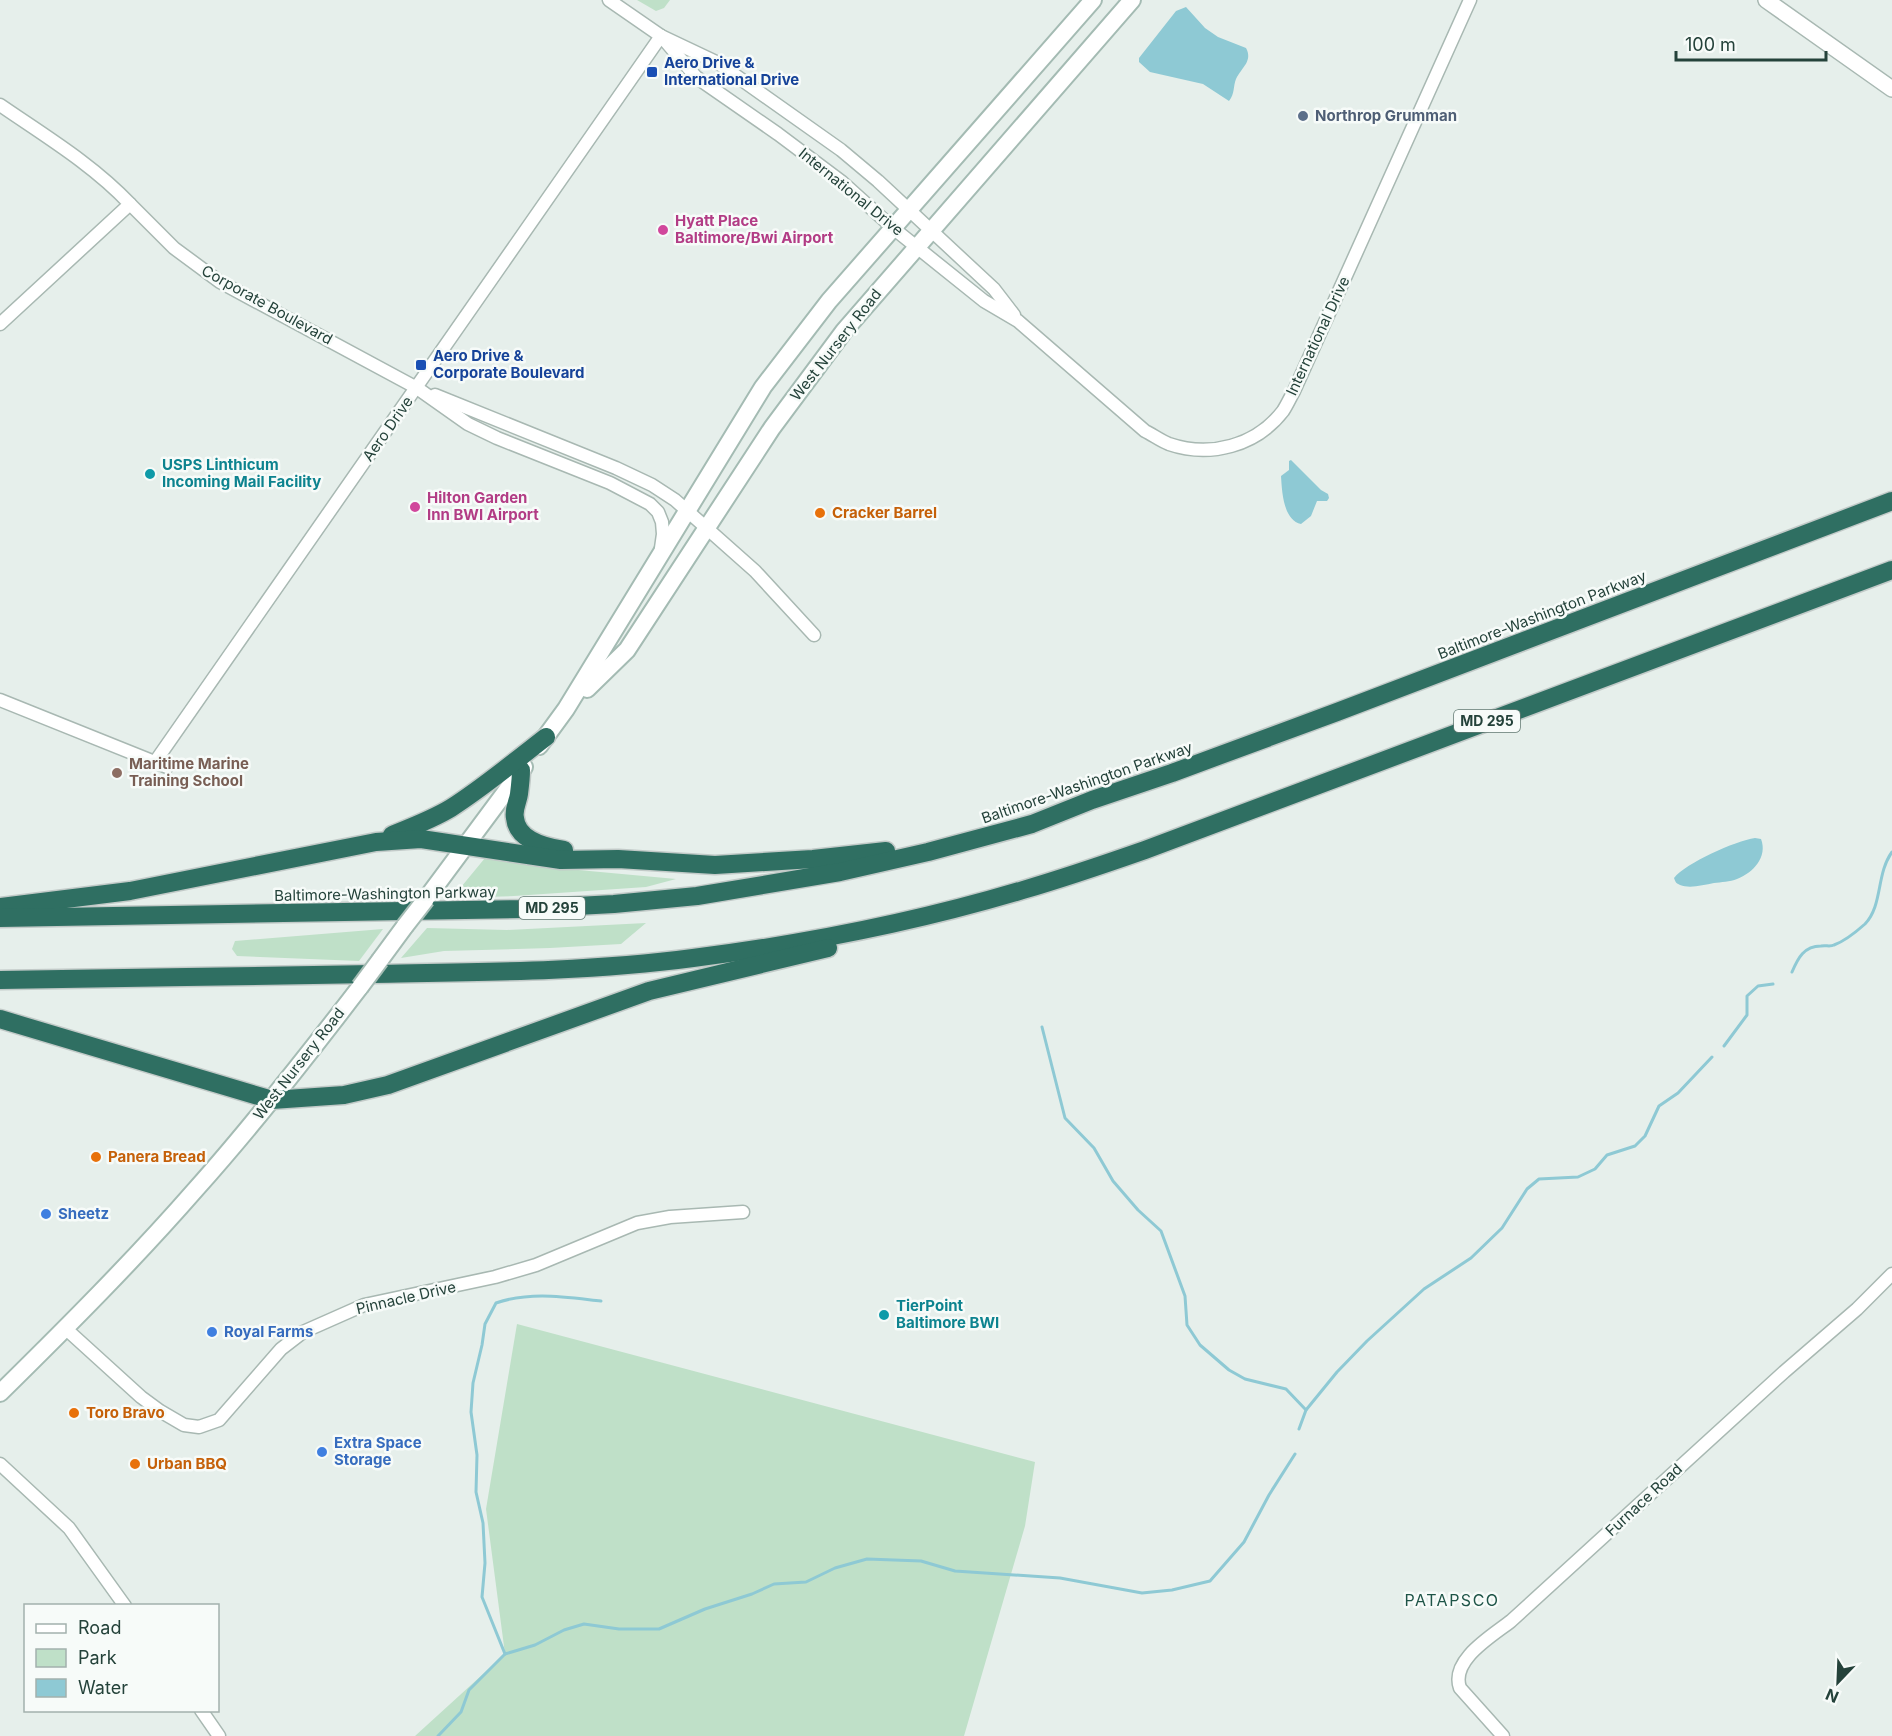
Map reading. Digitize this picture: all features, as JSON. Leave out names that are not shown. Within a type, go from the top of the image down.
[{"type":"highway","name":"Baltimore-Washington Parkway","points":[[0,918],[521,909],[614,904],[697,896],[840,872],[928,852],[1032,824],[1092,800],[1172,774],[1892,501]]},
{"type":"highway","points":[[1848,586],[1892,561]]},
{"type":"highway","name":"MD 295","points":[[0,980],[511,972],[617,966],[753,950],[849,933],[938,913],[1022,890],[1145,850],[1892,570]]},
{"type":"highway","points":[[376,842],[427,821],[451,808],[546,737]]},
{"type":"highway","points":[[521,770],[514,819],[520,832],[546,847],[618,859]]},
{"type":"highway","points":[[0,907],[130,891],[376,842],[421,839],[561,860],[618,859],[715,865],[813,859],[926,844],[1092,800]]},
{"type":"highway","points":[[0,1019],[272,1100],[323,1098],[361,1092],[388,1084],[649,992],[941,921],[1022,890]]},
{"type":"main road","name":"West Nursery Road","points":[[0,1394],[195,1191],[272,1100],[360,987],[567,708],[764,387],[795,343],[828,301],[1093,0]]},
{"type":"main road","name":"West Nursery Road","points":[[567,708],[627,650],[772,428],[844,332],[1132,0]]},
{"type":"main road","points":[[627,650],[627,626],[688,532],[687,512]]},
{"type":"street","name":"International Drive","points":[[609,0],[661,36],[718,63],[841,150],[994,289],[1018,321]]},
{"type":"street","name":"International Drive","points":[[661,36],[696,77],[843,182],[893,228],[984,300],[1018,321],[1145,431],[1167,443],[1186,449],[1207,451],[1229,447],[1251,438],[1283,411],[1470,0]]},
{"type":"street","points":[[1766,0],[1892,89]]},
{"type":"street","name":"Aero Drive","points":[[0,700],[161,765],[417,388],[661,36]]},
{"type":"street","name":"Corporate Boulevard","points":[[0,105],[92,168],[174,248],[220,282],[417,388],[616,468],[652,485],[675,500],[755,571],[814,635]]},
{"type":"street","points":[[0,324],[130,204]]},
{"type":"street","name":"Corporate Boulevard","points":[[417,388],[468,424],[497,438],[610,483],[650,504],[658,512],[662,522],[660,558]]},
{"type":"street","name":"Pinnacle Drive","points":[[65,1328],[135,1392],[160,1411],[184,1425],[199,1427],[219,1420],[281,1349],[303,1332],[364,1305],[495,1277],[536,1265],[637,1223],[670,1217],[743,1212]]},
{"type":"street","name":"Furnace Road","points":[[1503,1736],[1461,1688],[1457,1680],[1462,1665],[1475,1649],[1511,1622],[1784,1372],[1857,1309],[1892,1274]]},
{"type":"street","points":[[0,1464],[69,1528],[124,1604]]},
{"type":"street","points":[[202,1712],[219,1736]]},
{"type":"green space","points":[[637,0],[670,0],[664,8],[656,11]]},
{"type":"green space","points":[[485,858],[557,868],[676,879],[646,887],[452,898]]},
{"type":"green space","points":[[646,923],[621,944],[444,951],[401,958],[427,928],[507,930]]},
{"type":"green space","points":[[383,929],[359,961],[237,956],[232,949],[235,941]]},
{"type":"green space","points":[[517,1324],[1035,1462],[1025,1526],[964,1736],[415,1736],[505,1654],[486,1509]]},
{"type":"water","points":[[1186,7],[1205,28],[1218,37],[1246,48],[1248,57],[1246,64],[1236,79],[1229,101],[1203,84],[1150,72],[1139,62],[1139,58],[1176,11]]},
{"type":"water","points":[[1291,460],[1328,494],[1329,498],[1327,501],[1317,501],[1311,516],[1301,524],[1290,517],[1283,497],[1281,476],[1289,470]]},
{"type":"water","points":[[1755,838],[1761,839],[1763,846],[1761,858],[1758,864],[1743,876],[1731,881],[1692,887],[1676,882],[1674,878],[1689,866],[1736,843]]},
{"type":"waterway","points":[[1792,972],[1799,958],[1810,948],[1838,943],[1865,924],[1875,908],[1884,870],[1892,852]]},
{"type":"waterway","points":[[1724,1046],[1747,1015],[1747,996],[1758,986],[1773,984]]},
{"type":"waterway","points":[[1042,1027],[1065,1118],[1094,1148],[1113,1181],[1138,1210],[1161,1231],[1185,1296],[1187,1325],[1200,1345],[1229,1370],[1245,1379],[1286,1389],[1306,1410]]},
{"type":"waterway","points":[[1299,1429],[1306,1410],[1337,1372],[1424,1289],[1471,1258],[1502,1228],[1527,1189],[1539,1179],[1578,1177],[1595,1169],[1607,1155],[1635,1146],[1645,1136],[1659,1106],[1678,1093],[1712,1057]]},
{"type":"waterway","points":[[505,1654],[482,1597],[485,1563],[483,1523],[476,1492],[477,1455],[471,1412],[473,1383],[485,1324],[496,1303],[509,1299],[548,1296],[601,1301]]},
{"type":"waterway","points":[[438,1736],[461,1712],[469,1690],[505,1654],[535,1645],[564,1630],[584,1624],[619,1629],[659,1629],[705,1609],[752,1594],[774,1584],[806,1582],[835,1568],[867,1559],[921,1561],[955,1571],[1060,1578],[1142,1593],[1172,1590],[1210,1581],[1244,1542],[1269,1495],[1295,1454]]},
{"type":"place","name":"Aero Drive & International Drive","points":[[652,72]]},
{"type":"place","name":"Northrop Grumman","points":[[1303,116]]},
{"type":"place","name":"Hyatt Place Baltimore/Bwi Airport","points":[[663,230]]},
{"type":"place","name":"Aero Drive & Corporate Boulevard","points":[[421,365]]},
{"type":"place","name":"USPS Linthicum Incoming Mail Facility","points":[[150,474]]},
{"type":"place","name":"Hilton Garden Inn BWI Airport","points":[[415,507]]},
{"type":"place","name":"Cracker Barrel","points":[[820,513]]},
{"type":"place","name":"Maritime Marine Training School","points":[[117,773]]},
{"type":"place","name":"Panera Bread","points":[[96,1157]]},
{"type":"place","name":"Sheetz","points":[[46,1214]]},
{"type":"place","name":"TierPoint Baltimore BWI","points":[[884,1315]]},
{"type":"place","name":"Royal Farms","points":[[212,1332]]},
{"type":"place","name":"Toro Bravo","points":[[74,1413]]},
{"type":"place","name":"Extra Space Storage","points":[[322,1452]]},
{"type":"place","name":"Urban BBQ","points":[[135,1464]]},
{"type":"district","name":"PATAPSCO","points":[[1452,1600]]}]
